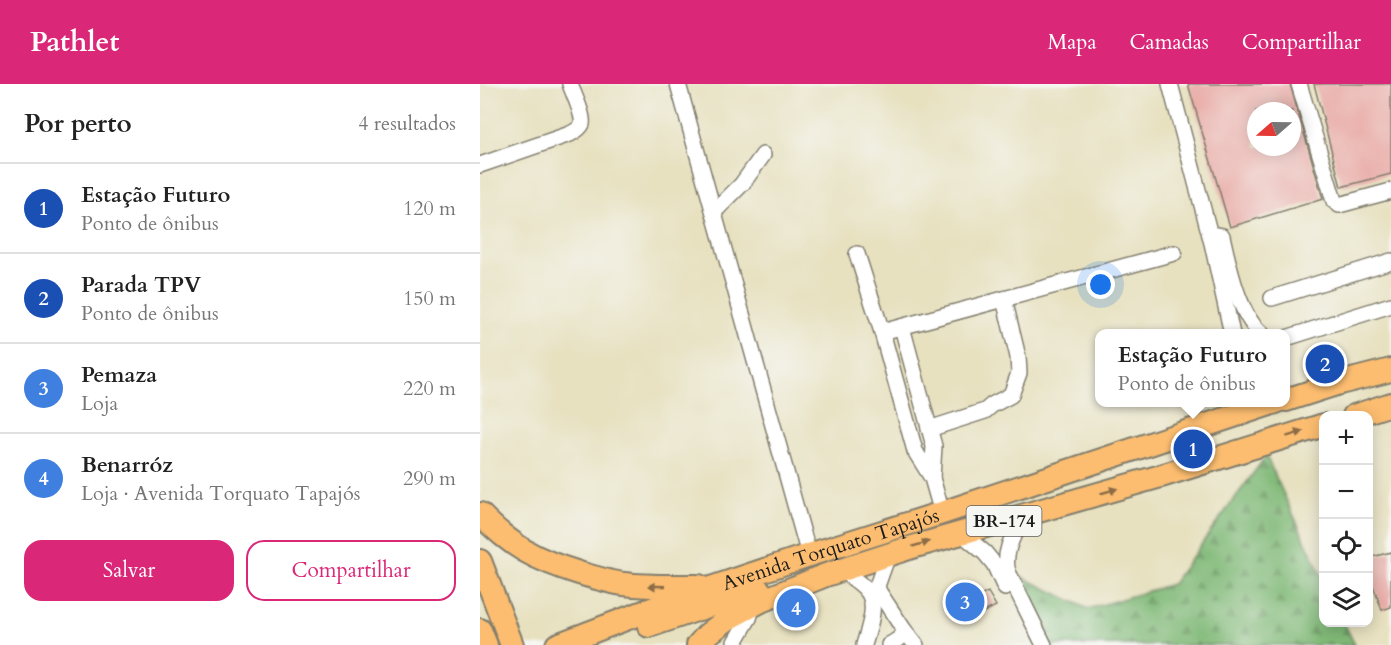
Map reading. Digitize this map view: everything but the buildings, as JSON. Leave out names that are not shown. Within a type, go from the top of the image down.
[{"type":"highway","points":[[1290,399],[1391,370]]},
{"type":"highway","points":[[1369,411],[1391,404]]},
{"type":"highway","name":"Avenida Torquato Tapajós","points":[[557,645],[678,599],[942,513],[1246,407]]},
{"type":"highway","name":"Avenida Torquato Tapajós","points":[[698,645],[721,623],[753,605],[833,573],[961,533],[1164,475],[1319,426]]},
{"type":"highway","points":[[480,514],[510,542],[550,564],[622,584],[715,587]]},
{"type":"highway","points":[[480,561],[512,645]]},
{"type":"highway","points":[[597,645],[737,596],[833,573]]},
{"type":"highway","points":[[480,630],[486,645]]},
{"type":"street","points":[[480,165],[578,130],[582,125],[581,115],[570,84]]},
{"type":"street","points":[[678,84],[808,555]]},
{"type":"street","points":[[1170,84],[1210,234],[1231,329]]},
{"type":"street","points":[[1299,84],[1334,201],[1340,205],[1391,191]]},
{"type":"street","points":[[714,212],[742,184],[763,155]]},
{"type":"street","points":[[1210,234],[1222,236],[1234,283],[1256,329]]},
{"type":"street","points":[[882,332],[1174,253]]},
{"type":"street","points":[[857,254],[882,332],[915,451],[932,478],[942,513]]},
{"type":"street","points":[[1272,298],[1391,261]]},
{"type":"street","points":[[929,429],[985,411],[1011,395],[1019,373],[1018,357],[1004,299]]},
{"type":"street","points":[[1290,337],[1391,305]]},
{"type":"street","points":[[902,327],[934,446],[932,478]]},
{"type":"street","points":[[1024,515],[1015,532],[1006,566],[1044,645]]},
{"type":"street","points":[[961,533],[985,553],[994,564],[1034,645]]},
{"type":"street","points":[[888,555],[878,586],[879,592],[916,645]]},
{"type":"street","points":[[833,573],[868,591],[872,613],[864,645]]},
{"type":"street","points":[[734,644],[753,605]]},
{"type":"street","points":[[889,645],[903,635],[904,630]]},
{"type":"green space","points":[[1266,456],[1319,570],[1319,627],[1346,627],[1355,645],[1046,645],[1008,570],[1088,609],[1172,584]]},
{"type":"place","name":"Parada TPV","points":[[1325,364]]},
{"type":"place","name":"Estação Futuro","points":[[1193,449]]},
{"type":"place","name":"Pemaza","points":[[965,602]]},
{"type":"place","name":"Benarróz","points":[[796,608]]}]
